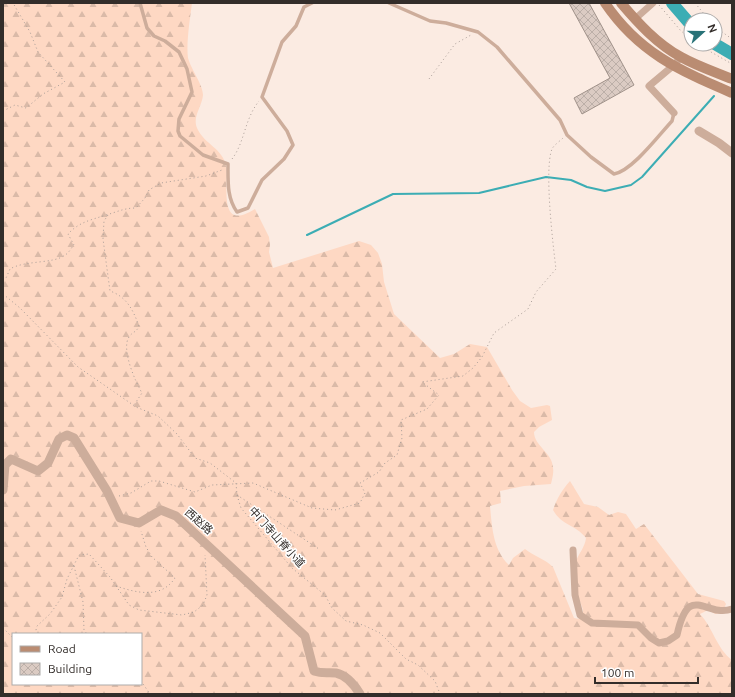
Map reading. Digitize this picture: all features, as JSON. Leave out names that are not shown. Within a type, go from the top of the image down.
[{"type":"main road","points":[[605,3],[631,36],[652,54],[732,93]]},
{"type":"main road","points":[[621,3],[634,19],[658,40],[681,57],[732,79]]},
{"type":"street","points":[[634,19],[653,3]]},
{"type":"street","points":[[674,113],[650,86],[681,57]]},
{"type":"street","points":[[699,131],[720,143],[732,153]]},
{"type":"street","points":[[3,490],[5,465],[11,459],[38,471],[48,463],[59,439],[67,435],[74,438],[107,491],[120,518],[139,523]]},
{"type":"street","name":"西赵路","points":[[139,523],[161,510],[176,516],[305,636],[314,671],[323,674],[338,673],[352,683],[360,694]]},
{"type":"street","points":[[573,550],[575,595],[578,608],[580,615],[592,623],[638,625],[651,638],[659,643],[668,641],[677,635],[683,614],[691,606],[700,604],[717,609],[732,610]]},
{"type":"lane","points":[[140,3],[147,28],[154,36],[165,41],[179,52],[187,69],[192,92],[179,119],[178,131],[180,136],[203,155],[228,164],[228,190],[232,204],[237,212],[248,208],[262,180],[284,159],[293,145],[287,131],[262,97],[282,42],[296,26],[304,7],[312,3]]},
{"type":"lane","points":[[389,3],[430,21],[446,23],[478,32],[497,47],[560,120],[567,135],[591,157],[614,174],[620,173],[633,162],[672,121],[674,113]]},
{"type":"path","points":[[3,111],[15,105],[26,108],[43,94],[65,82],[38,52],[30,32],[13,3]]},
{"type":"path","points":[[657,3],[683,33]]},
{"type":"path","points":[[695,3],[702,12]]},
{"type":"path","points":[[429,78],[455,44],[478,32]]},
{"type":"path","points":[[723,33],[732,39]]},
{"type":"path","points":[[712,52],[732,64]]},
{"type":"path","points":[[3,280],[6,278],[10,269],[17,265],[58,258],[65,255],[74,245],[68,234],[74,227],[93,218],[110,214],[125,208],[136,208],[145,198],[149,190],[161,183],[206,176],[222,170],[237,153],[250,112],[262,97]]},
{"type":"path","points":[[107,491],[118,496],[131,493],[151,481],[159,481],[195,492],[212,485],[253,483],[312,508],[334,510],[360,502],[365,492],[360,483],[379,472],[385,464],[397,454],[402,438],[401,420],[427,409],[439,395],[422,382],[463,376],[473,368],[482,356],[494,333],[528,309],[536,292],[556,269],[549,173],[552,148],[567,135]]},
{"type":"path","points":[[110,214],[104,222],[102,234],[110,292],[119,294],[128,302],[139,326],[137,331],[129,336],[127,342],[129,359],[134,377],[142,393],[134,406]]},
{"type":"path","points":[[3,294],[20,308],[78,367],[134,406],[158,416],[176,434],[195,458],[210,463],[236,483]]},
{"type":"path","name":"中门寺山脊小道","points":[[236,483],[237,495],[241,508],[249,520],[269,540],[292,568],[325,595],[332,608],[346,621],[363,625],[380,633],[406,659],[418,665],[435,681],[440,694]]},
{"type":"path","points":[[237,495],[318,549]]},
{"type":"path","points":[[115,586],[135,593],[154,593],[164,590],[175,578],[152,557],[146,547],[139,523]]},
{"type":"path","points":[[35,633],[37,626],[50,614],[62,597],[67,579],[79,555],[89,554],[129,605],[139,610],[182,614],[194,612],[203,606],[207,595],[204,549],[206,543]]},
{"type":"path","points":[[74,565],[82,602],[84,630],[86,633]]},
{"type":"path","points":[[3,628],[12,637]]},
{"type":"path","points":[[142,682],[150,694]]},
{"type":"green space","points":[[3,3],[192,3],[188,38],[188,58],[203,95],[196,117],[196,126],[201,135],[218,151],[224,160],[227,174],[227,204],[230,211],[235,215],[243,215],[255,209],[269,237],[269,252],[273,268],[359,241],[371,245],[378,253],[382,264],[384,282],[394,314],[440,358],[454,354],[470,344],[487,347],[520,401],[531,408],[547,405],[550,406],[552,420],[539,427],[534,432],[537,441],[552,463],[553,472],[551,484],[524,486],[500,491],[501,503],[490,506],[494,538],[496,545],[504,559],[509,565],[513,558],[525,549],[550,564],[553,567],[574,618],[580,619],[583,611],[577,593],[575,564],[586,538],[582,533],[560,519],[553,510],[560,494],[570,481],[584,504],[598,507],[609,515],[618,512],[626,514],[636,529],[644,524],[698,594],[724,601],[726,604],[722,613],[715,614],[708,610],[700,614],[722,650],[732,660],[732,694],[3,694]]},
{"type":"building","points":[[569,3],[589,3],[634,85],[582,114],[574,98],[610,78]]},
{"type":"waterway","points":[[672,3],[683,16]]},
{"type":"waterway","points":[[723,49],[732,54]]},
{"type":"waterway","points":[[307,235],[393,194],[479,193],[546,177],[571,180],[587,187],[605,191],[631,185],[642,177],[714,96]]}]
